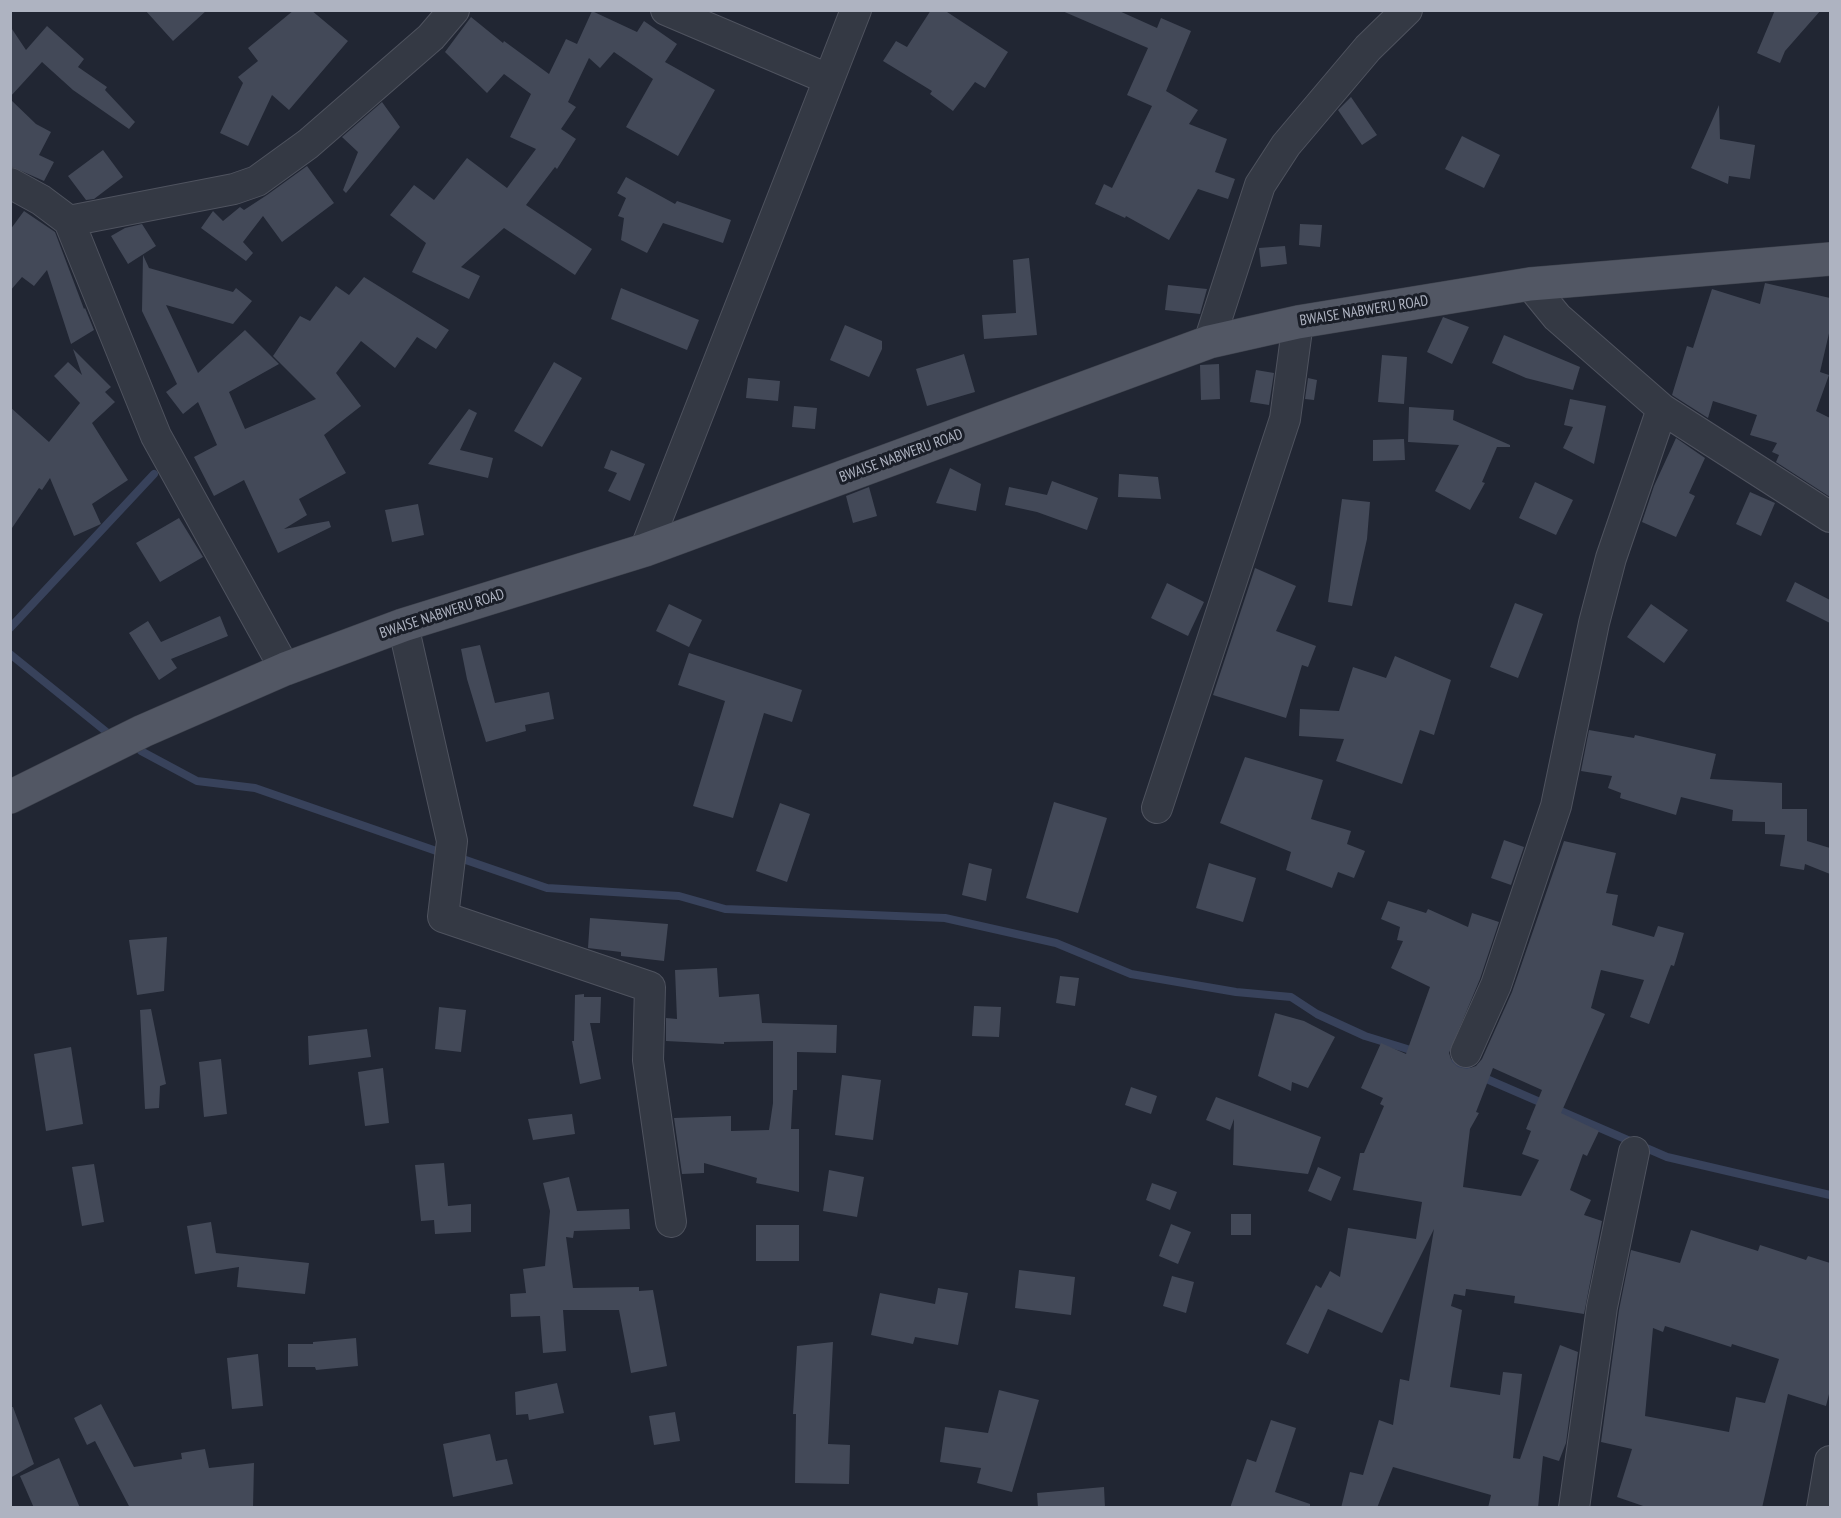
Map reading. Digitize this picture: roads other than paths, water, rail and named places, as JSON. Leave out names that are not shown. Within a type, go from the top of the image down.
[{"type":"main road","name":"BWAISE NABWERU ROAD","points":[[10,797],[143,731],[285,669],[403,625],[645,550],[1209,342],[1299,322],[1530,284],[1830,259]]},
{"type":"street","points":[[69,221],[234,189],[257,181],[308,144],[431,37],[454,10]]},
{"type":"street","points":[[666,10],[828,80]]},
{"type":"street","points":[[645,550],[856,10]]},
{"type":"street","points":[[1209,342],[1260,185],[1286,145],[1368,48],[1407,10]]},
{"type":"street","points":[[10,183],[42,200],[69,221],[156,436],[285,669]]},
{"type":"street","points":[[1530,284],[1557,316],[1662,409],[1830,518]]},
{"type":"street","points":[[1157,808],[1286,419],[1299,322]]},
{"type":"street","points":[[1466,1052],[1496,985],[1556,806],[1593,623],[1611,558],[1662,409]]},
{"type":"street","points":[[403,625],[451,855],[442,917],[650,987],[648,1060],[671,1222]]},
{"type":"street","points":[[1575,1508],[1602,1307],[1634,1152]]},
{"type":"street","points":[[1822,1508],[1830,1461]]},
{"type":"waterway","points":[[10,628],[154,474]]},
{"type":"waterway","points":[[10,654],[109,734]]},
{"type":"waterway","points":[[141,751],[197,781],[255,788],[445,854]]},
{"type":"waterway","points":[[457,857],[547,888],[679,896],[725,909],[945,918],[1056,943],[1131,974],[1236,992],[1291,997],[1317,1014],[1365,1036],[1417,1052]]},
{"type":"waterway","points":[[1445,1061],[1667,1157],[1830,1195]]}]
